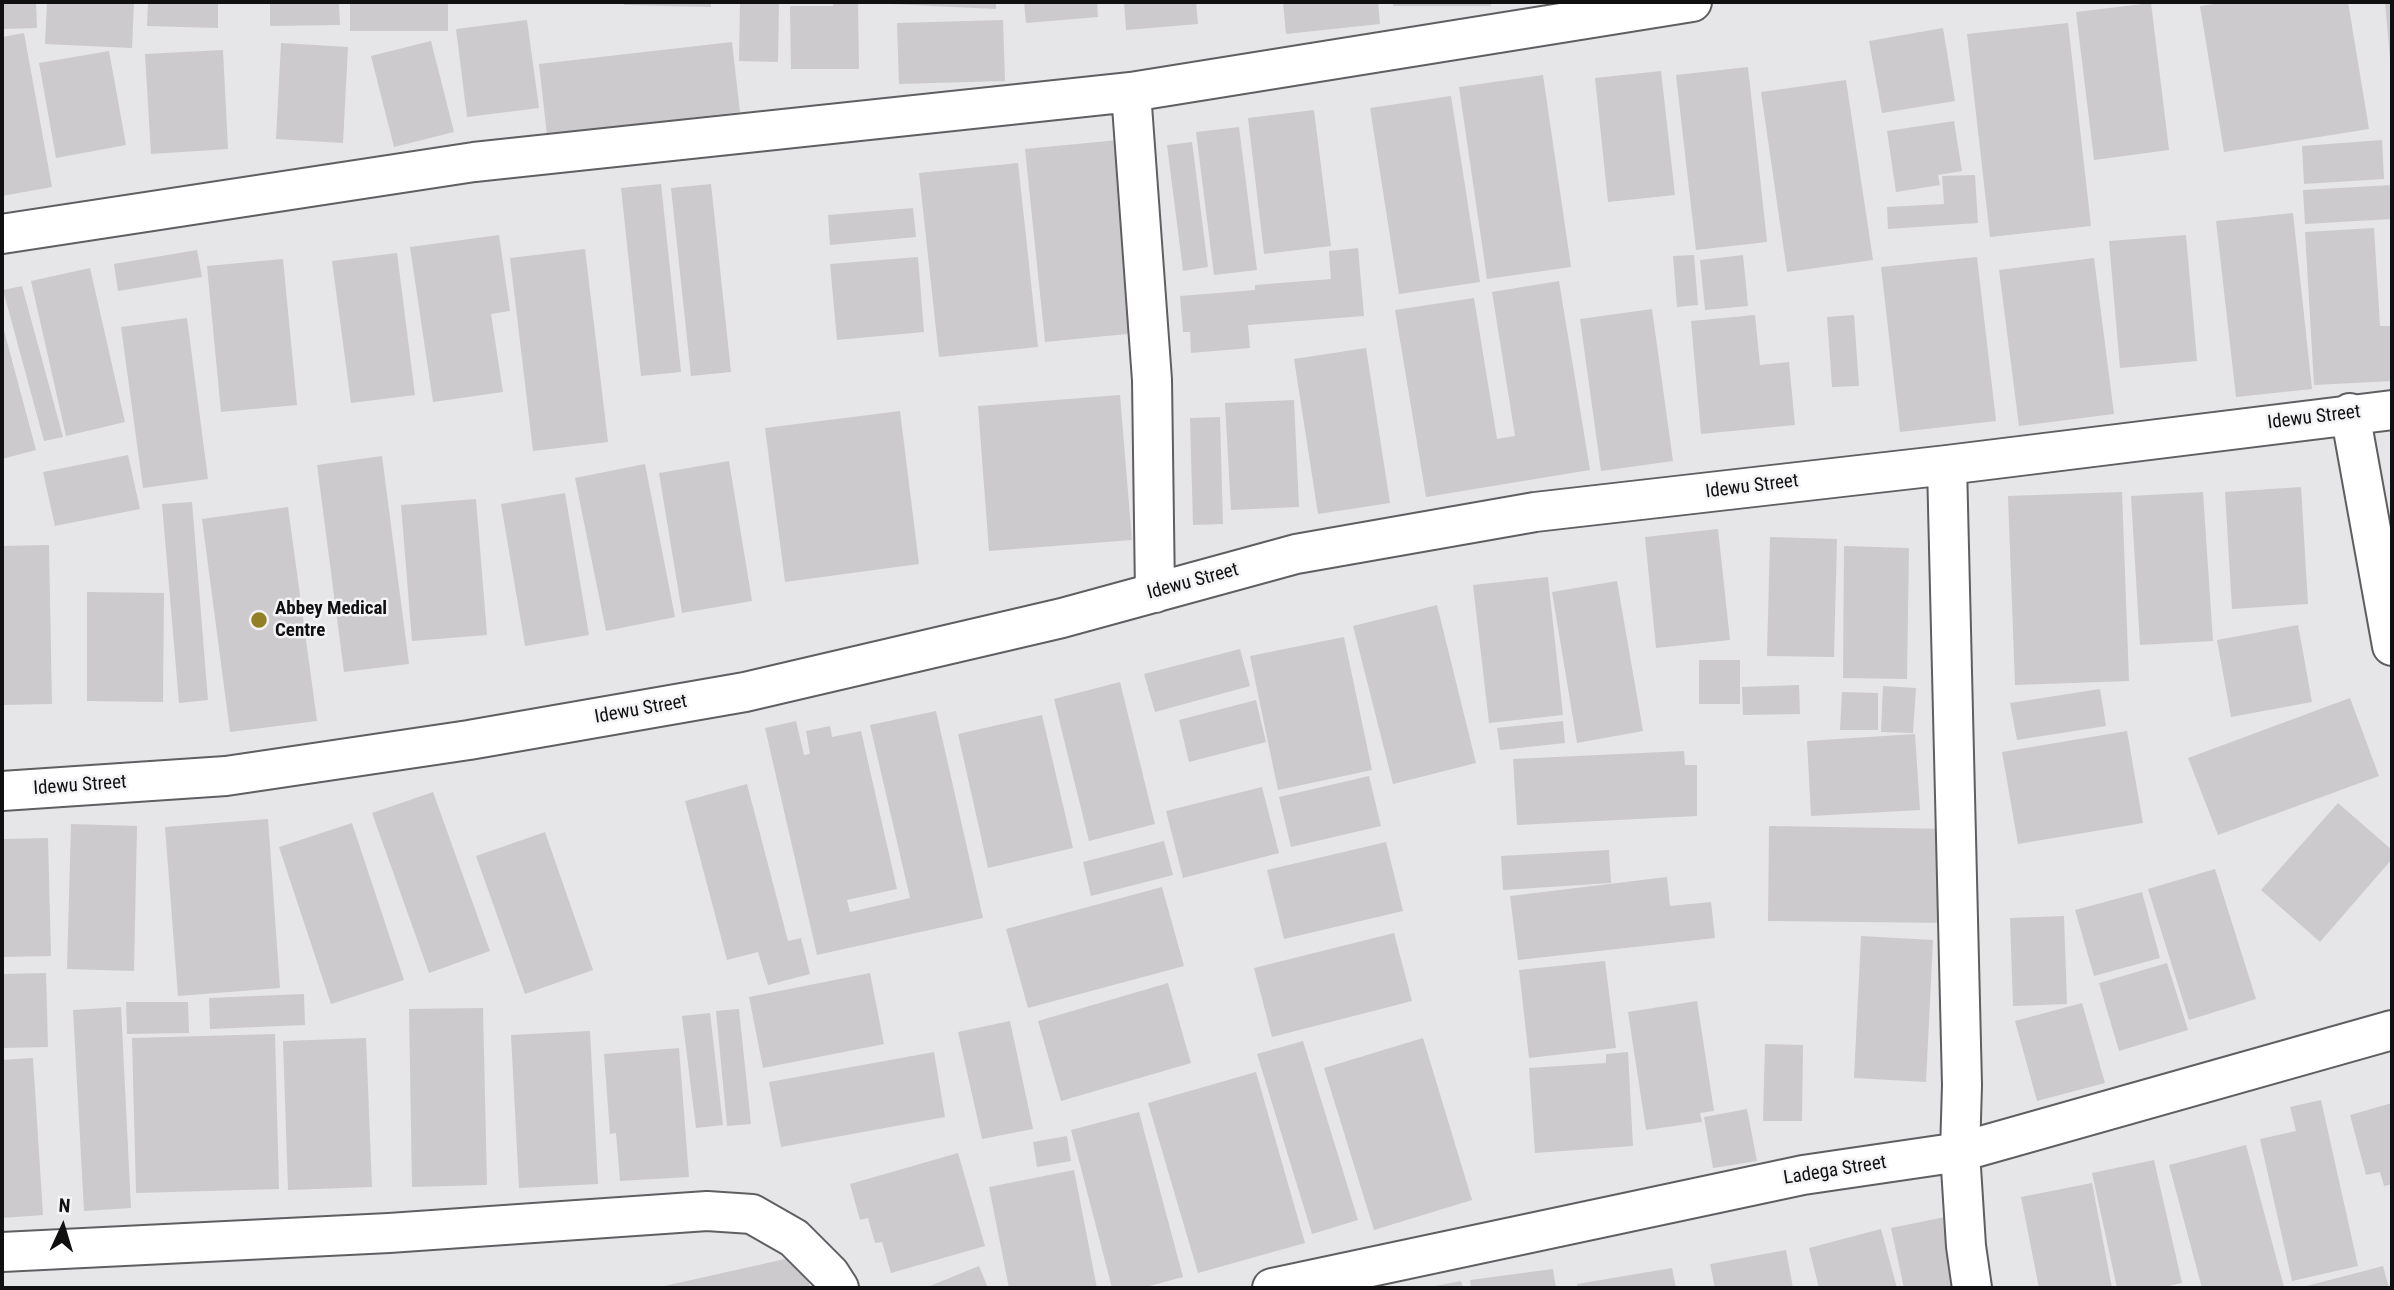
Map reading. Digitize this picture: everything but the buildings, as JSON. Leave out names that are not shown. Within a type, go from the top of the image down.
[{"type":"street","points":[[2,233],[474,162],[1131,92],[1692,2]]},
{"type":"street","points":[[1131,92],[1152,380],[1154,593]]},
{"type":"street","name":"Idewu Street","points":[[2,791],[226,776],[511,733],[745,692],[1062,618],[1296,554],[1535,512],[2392,410]]},
{"type":"street","points":[[2350,413],[2392,646]]},
{"type":"street","points":[[1947,465],[1962,1085],[1961,1152],[1966,1246],[1972,1288]]},
{"type":"street","name":"Ladega Street","points":[[1272,1288],[1803,1175],[1961,1152],[2392,1030]]},
{"type":"street","points":[[2,1252],[388,1233],[707,1211],[752,1214],[794,1238],[830,1274],[839,1288]]},
{"type":"place","name":"Abbey Medical Centre","points":[[259,620]]}]
